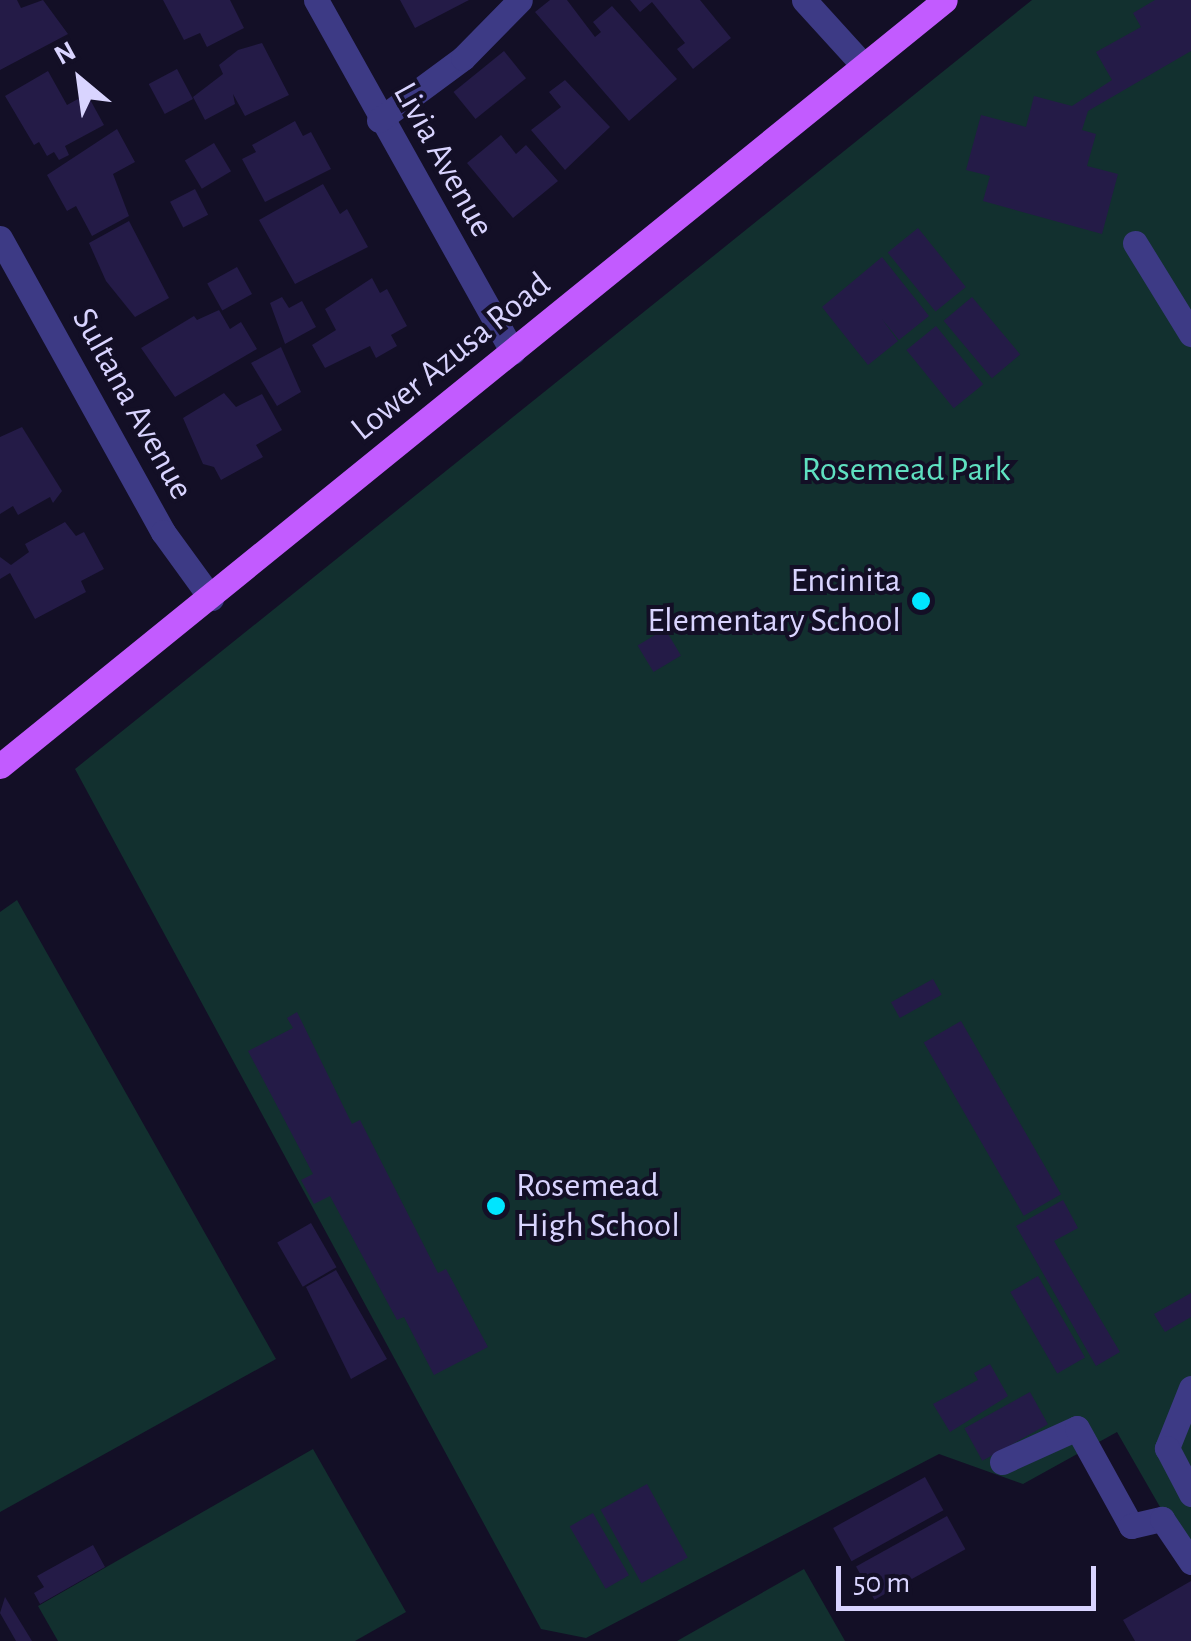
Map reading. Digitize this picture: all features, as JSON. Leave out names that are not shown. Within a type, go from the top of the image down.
[{"type":"main road","name":"Lower Azusa Road","points":[[0,766],[946,0]]},
{"type":"street","name":"Livia Avenue","points":[[316,0],[379,120],[513,352]]},
{"type":"street","points":[[379,120],[463,58],[520,0]]},
{"type":"street","points":[[804,0],[864,66]]},
{"type":"street","name":"Sultana Avenue","points":[[0,238],[163,532],[211,598]]},
{"type":"street","points":[[1135,244],[1191,334]]},
{"type":"street","points":[[1191,1388],[1166,1448],[1191,1494]]},
{"type":"street","points":[[1002,1462],[1076,1428],[1131,1526],[1162,1519],[1191,1562]]},
{"type":"green space","name":"Rosemead Park","points":[[1032,0],[1191,0],[1191,1561],[1117,1432],[1023,1484],[939,1454],[586,1638],[541,1629],[75,769]]},
{"type":"green space","points":[[17,900],[276,1359],[0,1512],[0,912]]},
{"type":"green space","points":[[313,1449],[406,1612],[355,1641],[58,1641],[38,1606]]},
{"type":"green space","points":[[804,1569],[845,1641],[677,1641]]},
{"type":"building","points":[[0,0],[17,0],[21,8],[43,0],[68,34],[0,70]]},
{"type":"building","points":[[163,0],[230,0],[244,28],[207,47],[200,33],[184,40]]},
{"type":"building","points":[[400,0],[469,0],[415,28]]},
{"type":"building","points":[[550,0],[567,0],[595,37],[601,32],[593,22],[612,6],[677,79],[629,121],[535,12]]},
{"type":"building","points":[[630,0],[700,0],[731,38],[693,69],[677,49],[685,43],[652,2],[640,12]]},
{"type":"building","points":[[1155,0],[1191,0],[1191,51],[1088,111],[1082,130],[1096,134],[1087,166],[1118,174],[1102,234],[983,201],[990,176],[966,170],[981,115],[1026,127],[1034,96],[1072,106],[1112,80],[1096,52],[1141,27],[1133,13]]},
{"type":"building","points":[[262,43],[289,95],[245,116],[233,94],[235,104],[205,120],[193,97],[223,74],[219,65],[238,50]]},
{"type":"building","points":[[504,51],[526,78],[476,119],[453,92]]},
{"type":"building","points":[[177,69],[193,99],[165,114],[149,84]]},
{"type":"building","points":[[48,71],[67,105],[87,94],[104,125],[65,146],[69,155],[59,160],[54,152],[47,156],[39,142],[34,145],[5,96]]},
{"type":"building","points":[[565,80],[610,127],[565,170],[531,130],[561,107],[549,92]]},
{"type":"building","points":[[295,121],[303,136],[311,132],[331,169],[265,202],[242,159],[256,152],[252,145]]},
{"type":"building","points":[[117,129],[135,162],[113,174],[129,216],[92,236],[76,206],[67,211],[47,175]]},
{"type":"building","points":[[501,135],[516,154],[526,145],[558,181],[513,218],[467,163]]},
{"type":"building","points":[[214,143],[231,171],[202,189],[185,161]]},
{"type":"building","points":[[323,184],[340,214],[347,209],[368,247],[295,284],[259,220]]},
{"type":"building","points":[[195,189],[208,215],[183,228],[170,202]]},
{"type":"building","points":[[129,221],[169,298],[135,317],[106,281],[89,243]]},
{"type":"building","points":[[918,228],[966,287],[936,312],[888,253]]},
{"type":"building","points":[[882,257],[929,316],[899,340],[882,319],[898,341],[868,365],[822,307]]},
{"type":"building","points":[[237,267],[252,294],[222,311],[207,283]]},
{"type":"building","points":[[372,278],[380,293],[387,289],[407,326],[391,335],[397,346],[376,358],[370,346],[325,368],[312,345],[336,330],[325,309]]},
{"type":"building","points":[[282,297],[289,308],[302,301],[316,327],[285,344],[270,303]]},
{"type":"building","points":[[972,297],[1020,354],[992,378],[944,321]]},
{"type":"building","points":[[219,310],[230,329],[241,322],[257,349],[175,397],[141,348],[194,316],[197,320]]},
{"type":"building","points":[[936,326],[983,384],[954,408],[906,350]]},
{"type":"building","points":[[281,347],[301,392],[277,406],[251,363]]},
{"type":"building","points":[[224,393],[236,407],[262,394],[282,430],[256,445],[263,457],[221,480],[214,467],[203,464],[183,418]]},
{"type":"building","points":[[22,427],[62,491],[53,503],[50,497],[18,515],[13,506],[0,514],[0,437]]},
{"type":"building","points":[[65,522],[76,536],[84,532],[104,569],[81,581],[86,592],[35,619],[10,573],[0,579],[0,557],[11,565],[29,552],[25,544]]},
{"type":"building","points":[[665,629],[681,656],[654,672],[638,645]]},
{"type":"building","points":[[933,979],[942,995],[900,1018],[891,1002]]},
{"type":"building","points":[[297,1012],[352,1124],[360,1120],[438,1273],[446,1269],[488,1347],[434,1375],[404,1317],[397,1320],[330,1196],[314,1204],[301,1180],[313,1174],[248,1051],[293,1028],[287,1018]]},
{"type":"building","points":[[961,1021],[1061,1194],[1024,1216],[924,1042]]},
{"type":"building","points":[[1063,1200],[1078,1228],[1054,1241],[1120,1352],[1096,1366],[1016,1226]]},
{"type":"building","points":[[311,1223],[336,1267],[303,1287],[277,1242]]},
{"type":"building","points":[[336,1270],[387,1359],[351,1379],[306,1287]]},
{"type":"building","points":[[1038,1276],[1085,1357],[1057,1373],[1010,1292]]},
{"type":"building","points":[[1191,1293],[1191,1317],[1165,1332],[1154,1314]]},
{"type":"building","points":[[990,1364],[1008,1396],[950,1432],[933,1404],[978,1380],[974,1373]]},
{"type":"building","points":[[1030,1392],[1048,1424],[982,1461],[964,1428]]},
{"type":"building","points":[[925,1477],[943,1510],[852,1561],[833,1528]]},
{"type":"building","points":[[647,1484],[688,1557],[641,1583],[601,1510]]},
{"type":"building","points":[[593,1513],[629,1575],[606,1589],[570,1527]]},
{"type":"building","points":[[947,1516],[965,1549],[874,1600],[856,1566]]},
{"type":"building","points":[[93,1545],[105,1567],[40,1604],[34,1593],[44,1587],[37,1576]]},
{"type":"building","points":[[1191,1581],[1191,1641],[1135,1641],[1123,1620]]},
{"type":"building","points":[[5,1597],[32,1641],[16,1641],[0,1613]]},
{"type":"place","name":"Encinita Elementary School","points":[[921,601]]},
{"type":"place","name":"Rosemead High School","points":[[496,1206]]}]
